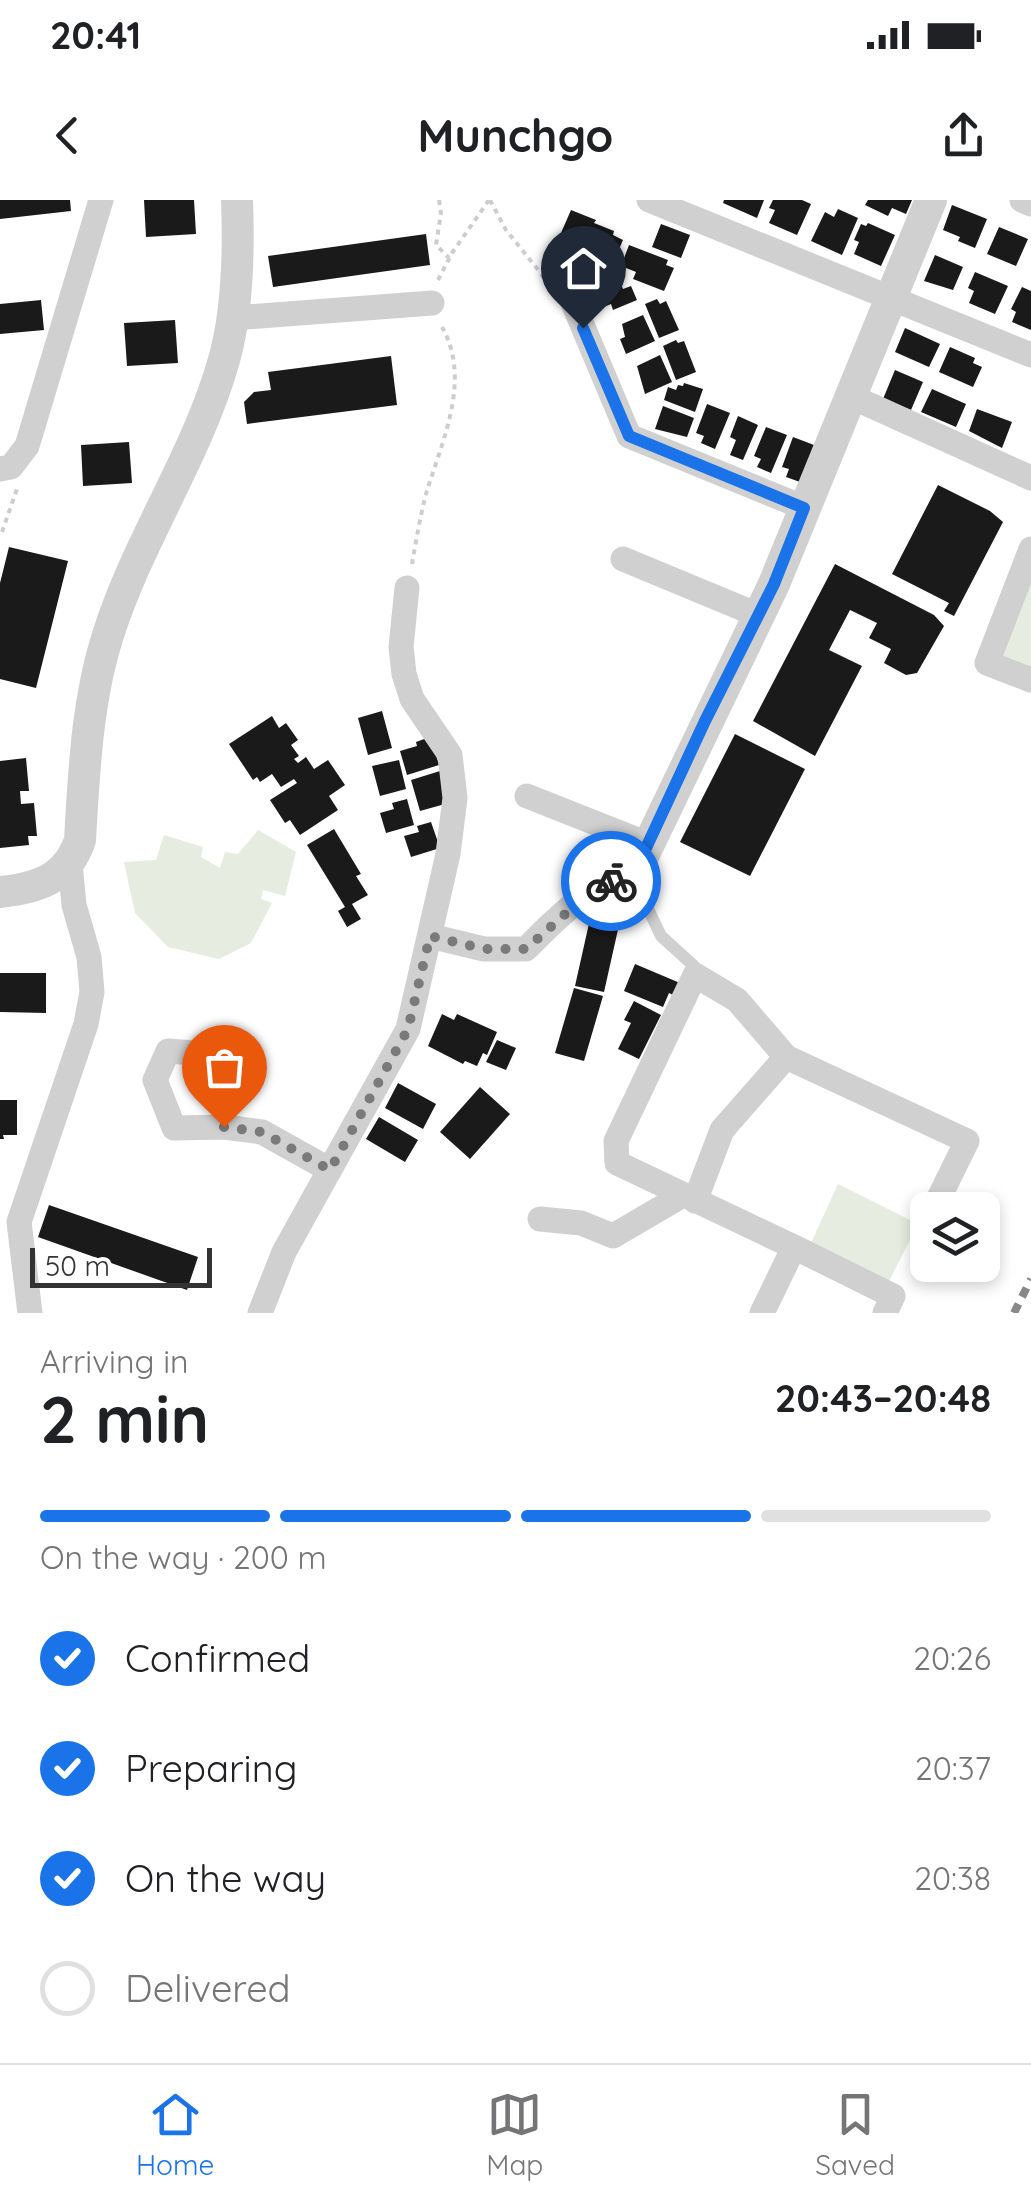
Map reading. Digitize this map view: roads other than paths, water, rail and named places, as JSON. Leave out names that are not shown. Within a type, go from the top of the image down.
[{"type":"street","points":[[10,473],[27,446],[100,200]]},
{"type":"street","points":[[30,1313],[19,1222],[86,1024],[92,992],[70,864],[80,840],[94,689],[108,635],[203,418],[224,360],[234,318],[236,200]]},
{"type":"street","points":[[649,200],[1031,356]]},
{"type":"street","points":[[430,936],[484,949],[526,949],[592,890],[612,880],[633,876],[758,615],[931,200]]},
{"type":"street","points":[[1022,200],[1031,204]]},
{"type":"street","points":[[563,299],[573,333],[629,436],[804,508]]},
{"type":"street","points":[[234,318],[432,303]]},
{"type":"street","points":[[850,396],[1031,478]]},
{"type":"street","points":[[1031,549],[986,663],[1031,680]]},
{"type":"street","points":[[623,558],[758,615]]},
{"type":"street","points":[[260,1313],[284,1252],[408,1029],[448,854],[455,798],[450,756],[412,699],[404,674],[400,647],[407,588]]},
{"type":"street","points":[[527,796],[648,844]]},
{"type":"street","points":[[0,892],[31,888],[70,864]]},
{"type":"street","points":[[885,1313],[893,1296],[617,1164],[616,1141],[695,975],[736,1000],[786,1057],[967,1141],[942,1192]]},
{"type":"street","points":[[233,1056],[168,1051],[155,1080],[174,1128],[224,1127],[262,1132],[330,1170]]},
{"type":"street","points":[[540,1219],[581,1223],[613,1236],[689,1198],[722,1130],[786,1057]]},
{"type":"street","points":[[762,1313],[794,1247]]},
{"type":"lane","points":[[633,876],[661,936],[694,966],[695,975]]},
{"type":"railway","points":[[1014,1313],[1031,1279]]}]
